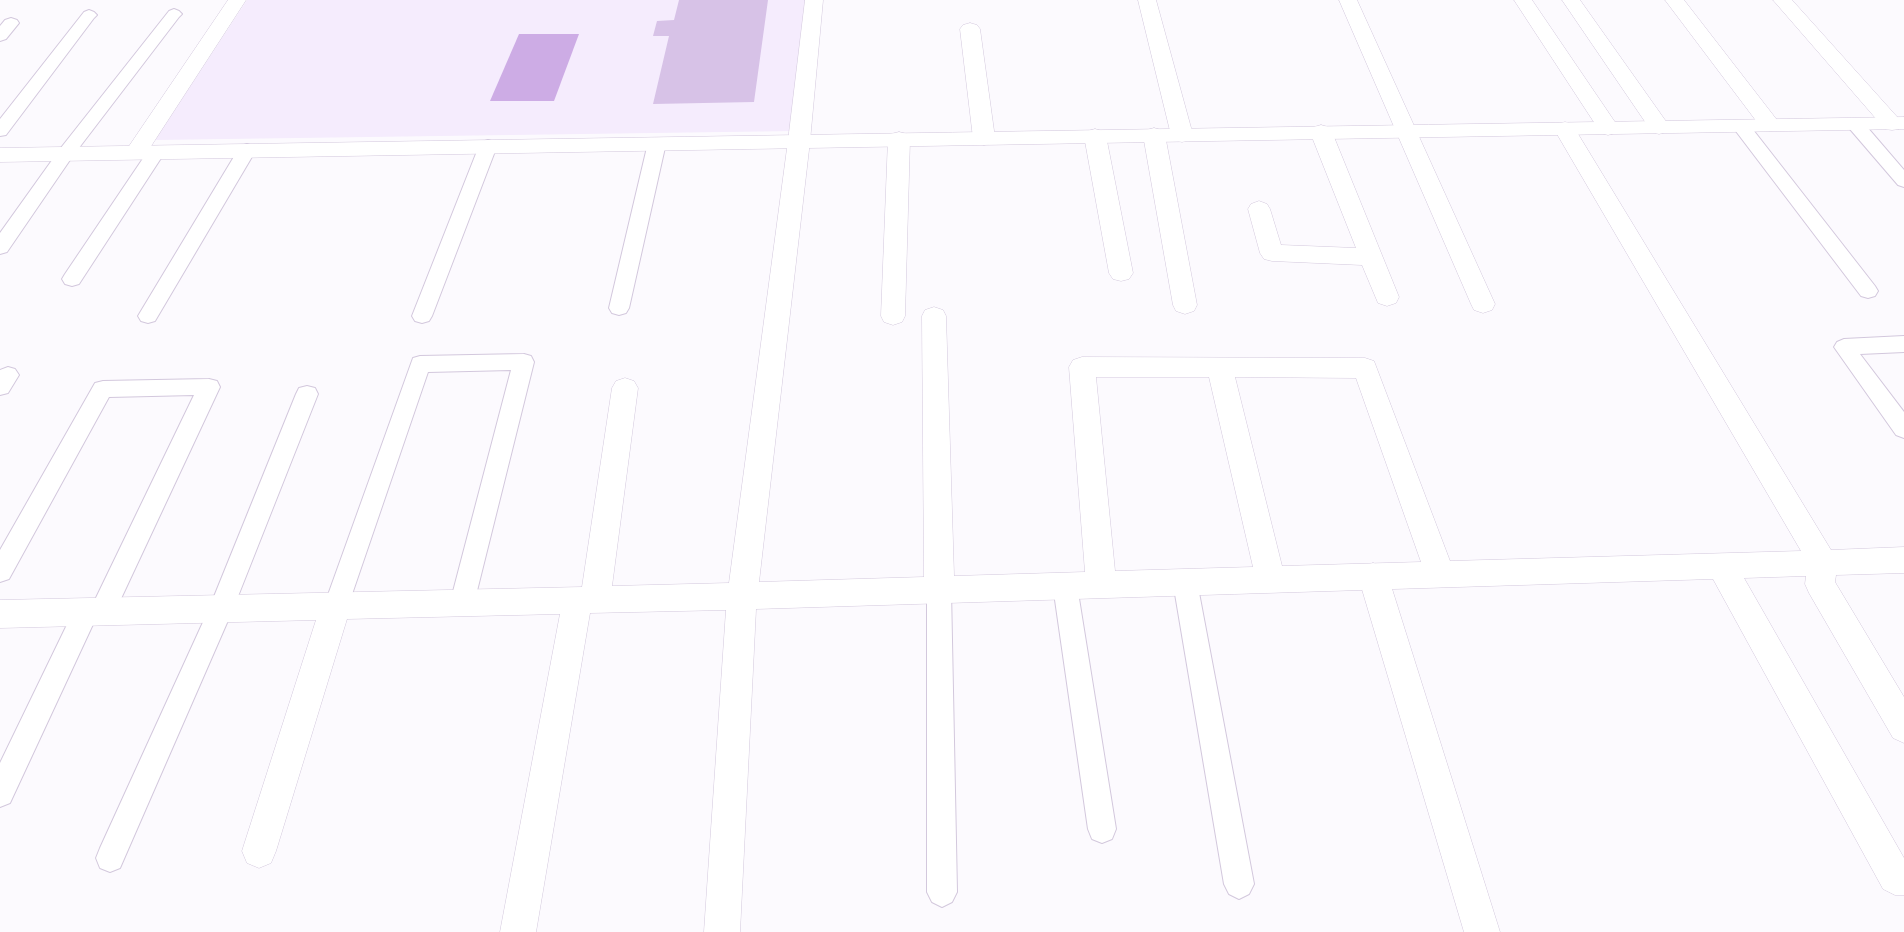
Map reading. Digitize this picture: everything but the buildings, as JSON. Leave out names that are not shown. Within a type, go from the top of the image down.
[{"type":"street","points":[[146,152],[237,0]]},
{"type":"street","points":[[722,932],[742,596],[799,141],[814,0]]},
{"type":"street","points":[[1147,0],[1182,135]]},
{"type":"street","points":[[1348,0],[1483,304]]},
{"type":"street","points":[[1522,0],[1608,128]]},
{"type":"street","points":[[1571,0],[1659,127]]},
{"type":"street","points":[[1674,0],[1770,125]]},
{"type":"street","points":[[1782,0],[1898,123]]},
{"type":"street","points":[[970,29],[984,138]]},
{"type":"street","points":[[0,154],[1898,123]]},
{"type":"street","points":[[1565,129],[1823,562],[1820,584],[1904,727]]},
{"type":"street","points":[[1321,132],[1387,297]]},
{"type":"street","points":[[1154,135],[1185,304]]},
{"type":"street","points":[[1095,136],[1121,273]]},
{"type":"street","points":[[893,316],[899,139]]},
{"type":"street","points":[[1259,209],[1272,253],[1370,257]]},
{"type":"street","points":[[934,316],[939,590]]},
{"type":"street","points":[[1101,585],[1082,367],[1365,368],[1440,574]]},
{"type":"street","points":[[1220,368],[1270,579]]},
{"type":"street","points":[[518,932],[586,600],[625,388]]},
{"type":"street","points":[[0,614],[742,596],[1904,560]]},
{"type":"street","points":[[1721,565],[1895,877],[1904,877]]},
{"type":"street","points":[[1373,576],[1482,932]]},
{"type":"street","points":[[259,851],[336,606]]},
{"type":"lane","points":[[0,247],[66,153],[174,14]]},
{"type":"lane","points":[[0,131],[89,15]]},
{"type":"lane","points":[[0,36],[10,23]]},
{"type":"lane","points":[[1855,124],[1904,181]]},
{"type":"lane","points":[[1741,126],[1868,291]]},
{"type":"lane","points":[[619,308],[657,143]]},
{"type":"lane","points":[[422,316],[488,146]]},
{"type":"lane","points":[[148,316],[248,150]]},
{"type":"lane","points":[[72,279],[146,152]]},
{"type":"lane","points":[[1904,344],[1844,347],[1904,429]]},
{"type":"lane","points":[[336,606],[420,364],[524,362],[462,603]]},
{"type":"lane","points":[[0,572],[103,389],[209,388],[0,793]]},
{"type":"lane","points":[[110,858],[221,609],[307,394]]},
{"type":"lane","points":[[1185,582],[1239,884]]},
{"type":"lane","points":[[1065,586],[1102,829]]},
{"type":"lane","points":[[939,590],[942,892]]},
{"type":"shaded area","points":[[247,0],[809,0],[796,131],[155,140]]},
{"type":"shaded area","points":[[679,0],[768,0],[754,102],[653,104],[669,36],[653,36],[657,21],[674,20]]},
{"type":"shaded area","points":[[519,34],[579,34],[554,101],[490,101]]}]
